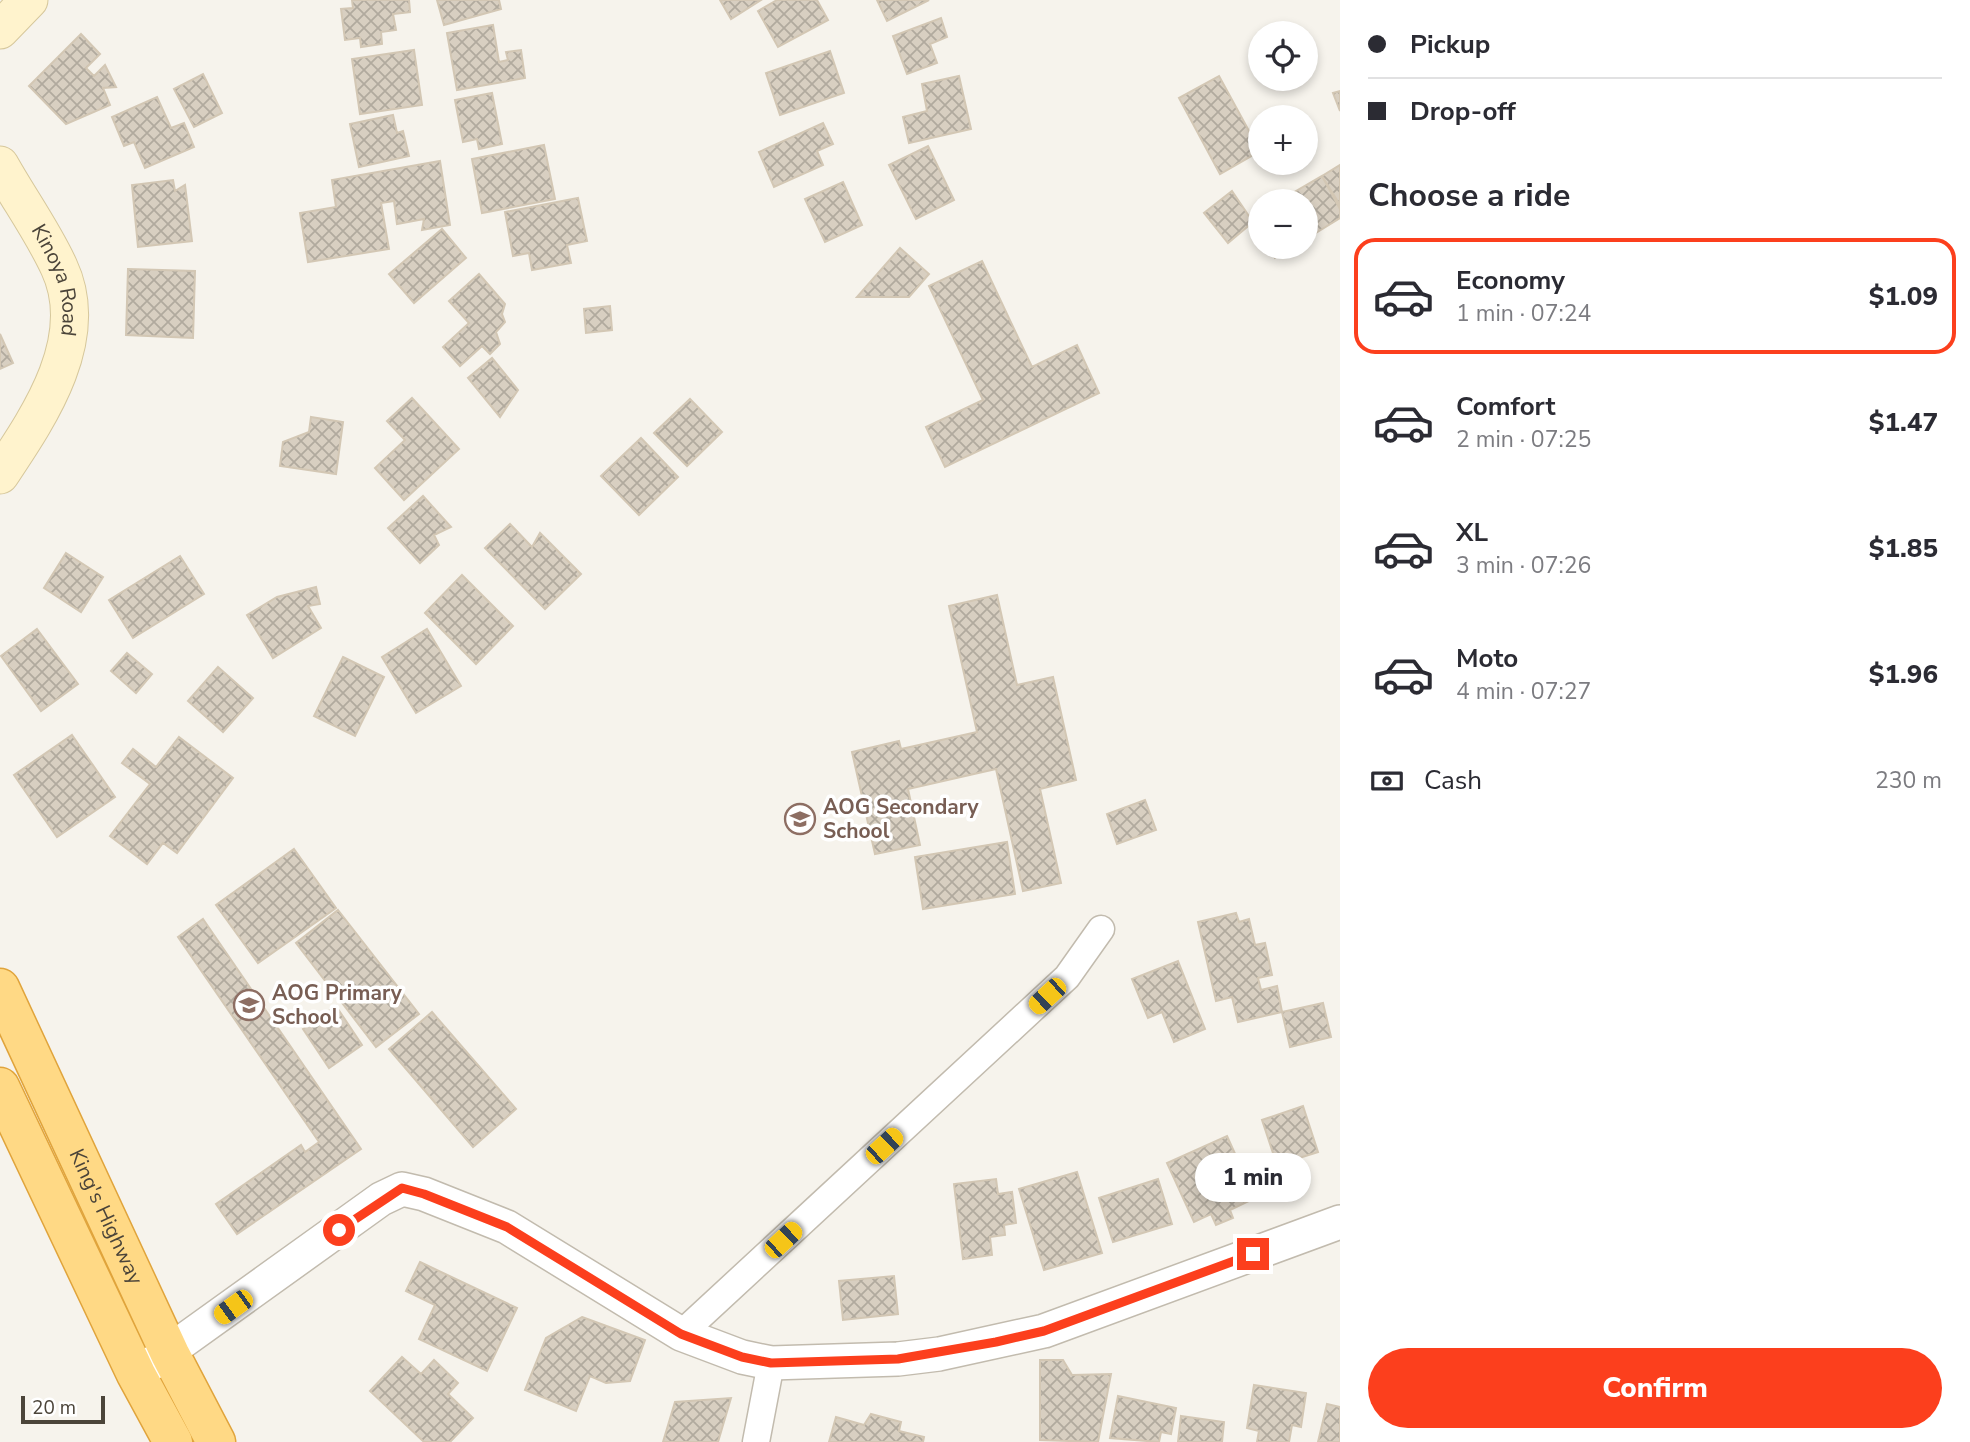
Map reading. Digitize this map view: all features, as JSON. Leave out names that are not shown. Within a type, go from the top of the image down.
[{"type":"highway","name":"King's Highway","points":[[0,988],[170,1354],[216,1442]]},
{"type":"highway","name":"King's Highway","points":[[0,1087],[136,1374],[173,1442]]},
{"type":"main road","points":[[0,30],[29,0]]},
{"type":"main road","name":"Kinoya Road","points":[[0,165],[60,269],[68,302],[67,340],[53,383],[33,425],[0,475]]},
{"type":"street","points":[[681,1334],[1067,977],[1101,929]]},
{"type":"street","points":[[136,1374],[170,1354],[381,1199],[402,1188],[507,1227],[681,1334],[742,1357],[771,1363],[898,1359],[939,1354],[1044,1331],[1340,1222]]},
{"type":"street","points":[[756,1442],[771,1363]]},
{"type":"building","points":[[352,0],[409,0],[410,12],[393,14],[396,30],[381,32],[382,44],[361,47],[360,38],[345,40],[341,9],[353,8]]},
{"type":"building","points":[[437,0],[499,0],[501,9],[444,25]]},
{"type":"building","points":[[720,0],[761,0],[731,19]]},
{"type":"building","points":[[777,0],[817,0],[828,20],[778,47],[758,11]]},
{"type":"building","points":[[877,0],[929,0],[887,21]]},
{"type":"building","points":[[941,18],[947,37],[930,44],[937,63],[907,74],[893,36]]},
{"type":"building","points":[[493,25],[499,62],[508,60],[506,52],[521,50],[525,78],[457,90],[447,33]]},
{"type":"building","points":[[81,34],[100,54],[86,68],[94,76],[105,65],[116,87],[103,88],[110,105],[66,124],[29,86]]},
{"type":"building","points":[[414,50],[422,105],[360,114],[352,59]]},
{"type":"building","points":[[830,51],[844,93],[780,115],[766,73]]},
{"type":"building","points":[[203,74],[222,113],[194,127],[174,89]]},
{"type":"building","points":[[959,76],[971,129],[909,143],[903,117],[927,111],[922,84]]},
{"type":"building","points":[[1219,76],[1248,129],[1248,158],[1220,174],[1179,98]]},
{"type":"building","points":[[1340,91],[1340,111],[1333,93]]},
{"type":"building","points":[[492,93],[502,144],[479,149],[477,139],[463,142],[455,100]]},
{"type":"building","points":[[157,97],[171,128],[184,123],[194,147],[145,168],[134,142],[124,146],[112,117]]},
{"type":"building","points":[[393,115],[397,133],[403,131],[409,156],[359,167],[350,124]]},
{"type":"building","points":[[823,123],[833,144],[817,151],[823,165],[774,187],[759,152]]},
{"type":"building","points":[[544,145],[555,199],[482,213],[472,159]]},
{"type":"building","points":[[928,146],[954,200],[916,219],[889,165]]},
{"type":"building","points":[[440,161],[450,225],[422,230],[424,219],[397,224],[394,201],[381,203],[389,249],[308,262],[300,213],[336,207],[332,180]]},
{"type":"building","points":[[1340,165],[1340,205],[1322,176]]},
{"type":"building","points":[[1322,176],[1340,209],[1340,218],[1318,232],[1318,189],[1300,189]]},
{"type":"building","points":[[173,180],[175,191],[185,185],[192,241],[138,247],[132,185]]},
{"type":"building","points":[[843,182],[862,225],[825,242],[805,199]]},
{"type":"building","points":[[1232,191],[1248,215],[1248,226],[1228,243],[1204,213]]},
{"type":"building","points":[[578,198],[587,241],[567,245],[571,263],[532,270],[529,253],[513,256],[505,212]]},
{"type":"building","points":[[442,229],[466,258],[414,303],[389,274]]},
{"type":"building","points":[[900,248],[929,274],[909,297],[857,297]]},
{"type":"building","points":[[982,261],[1032,367],[1077,345],[1099,393],[945,467],[926,427],[983,400],[929,286]]},
{"type":"building","points":[[128,269],[195,271],[193,338],[126,335]]},
{"type":"building","points":[[479,274],[505,304],[502,314],[505,322],[496,332],[500,344],[490,354],[482,346],[460,366],[443,347],[469,323],[449,301]]},
{"type":"building","points":[[610,306],[612,330],[586,333],[584,309]]},
{"type":"building","points":[[0,334],[13,363],[0,369]]},
{"type":"building","points":[[492,358],[518,390],[500,417],[468,378]]},
{"type":"building","points":[[412,398],[459,449],[404,500],[375,468],[405,440],[387,421]]},
{"type":"building","points":[[690,399],[722,432],[687,466],[654,433]]},
{"type":"building","points":[[311,417],[343,422],[336,474],[280,466],[283,442],[309,432]]},
{"type":"building","points":[[641,438],[678,477],[639,515],[601,476]]},
{"type":"building","points":[[423,496],[451,527],[434,535],[439,545],[420,563],[388,528]]},
{"type":"building","points":[[510,524],[532,547],[540,533],[581,574],[545,609],[485,548]]},
{"type":"building","points":[[66,553],[103,577],[81,612],[44,588]]},
{"type":"building","points":[[180,556],[204,594],[133,638],[109,600]]},
{"type":"building","points":[[462,575],[513,626],[476,664],[425,613]]},
{"type":"building","points":[[316,587],[320,604],[308,606],[321,628],[273,658],[247,615],[277,597]]},
{"type":"building","points":[[997,595],[1017,685],[1053,677],[1076,780],[1040,789],[1061,883],[1023,891],[996,769],[908,789],[920,845],[875,854],[852,752],[899,741],[901,749],[977,732],[949,606]]},
{"type":"building","points":[[37,629],[78,684],[41,711],[1,656]]},
{"type":"building","points":[[427,629],[461,686],[416,713],[382,657]]},
{"type":"building","points":[[127,653],[152,674],[136,693],[111,671]]},
{"type":"building","points":[[343,657],[384,677],[355,736],[314,716]]},
{"type":"building","points":[[218,667],[253,698],[223,732],[188,701]]},
{"type":"building","points":[[72,735],[115,797],[57,837],[14,775]]},
{"type":"building","points":[[179,737],[233,778],[177,853],[163,843],[147,864],[110,836],[150,784],[122,763],[133,749],[156,767]]},
{"type":"building","points":[[1145,800],[1156,830],[1117,844],[1107,814]]},
{"type":"building","points":[[1007,842],[1015,894],[923,909],[915,857]]},
{"type":"building","points":[[294,849],[336,908],[258,963],[216,905]]},
{"type":"building","points":[[338,910],[419,1014],[376,1047],[296,943]]},
{"type":"building","points":[[1236,913],[1239,922],[1249,919],[1255,945],[1265,943],[1272,975],[1258,978],[1261,990],[1277,986],[1282,1012],[1238,1022],[1232,997],[1216,1001],[1198,922]]},
{"type":"building","points":[[203,919],[361,1149],[237,1234],[216,1204],[301,1145],[305,1152],[319,1142],[178,937]]},
{"type":"building","points":[[1178,961],[1205,1029],[1174,1042],[1162,1012],[1148,1018],[1132,979]]},
{"type":"building","points":[[1323,1003],[1331,1037],[1290,1047],[1282,1012]]},
{"type":"building","points":[[336,1006],[362,1045],[329,1068],[303,1029]]},
{"type":"building","points":[[432,1012],[516,1109],[473,1147],[389,1049]]},
{"type":"building","points":[[1303,1106],[1318,1152],[1277,1165],[1262,1120]]},
{"type":"building","points":[[1227,1136],[1255,1198],[1230,1210],[1233,1218],[1216,1225],[1211,1214],[1194,1222],[1167,1163]]},
{"type":"building","points":[[1077,1172],[1102,1253],[1044,1270],[1019,1189]]},
{"type":"building","points":[[996,1179],[998,1194],[1012,1192],[1016,1223],[1004,1225],[1005,1235],[990,1237],[992,1255],[963,1259],[954,1184]]},
{"type":"building","points":[[1158,1179],[1172,1224],[1113,1242],[1099,1198]]},
{"type":"building","points":[[420,1262],[517,1308],[487,1371],[419,1339],[435,1305],[406,1291]]},
{"type":"building","points":[[894,1276],[898,1314],[843,1320],[839,1281]]},
{"type":"building","points":[[582,1317],[645,1340],[630,1381],[606,1383],[590,1376],[576,1411],[525,1390],[546,1338]]},
{"type":"building","points":[[402,1357],[421,1374],[434,1360],[458,1383],[448,1394],[473,1418],[450,1442],[424,1442],[370,1391]]},
{"type":"building","points":[[1040,1360],[1063,1360],[1072,1375],[1111,1374],[1098,1442],[1040,1440]]},
{"type":"building","points":[[1254,1385],[1306,1393],[1301,1427],[1292,1425],[1289,1442],[1257,1442],[1259,1431],[1247,1428]]},
{"type":"building","points":[[1118,1396],[1176,1408],[1171,1434],[1161,1432],[1159,1442],[1110,1438]]},
{"type":"building","points":[[731,1398],[718,1442],[663,1442],[675,1402]]},
{"type":"building","points":[[1327,1404],[1340,1407],[1340,1442],[1318,1442]]},
{"type":"building","points":[[871,1414],[901,1422],[899,1431],[924,1437],[923,1442],[829,1442],[836,1417],[864,1425]]},
{"type":"building","points":[[1181,1416],[1224,1422],[1222,1442],[1178,1442]]},
{"type":"place","name":"AOG Secondary School","points":[[800,819]]},
{"type":"place","name":"AOG Primary School","points":[[249,1005]]},
{"type":"route","points":[[339,1230],[381,1199],[402,1188],[424,1194],[507,1227],[681,1334],[742,1357],[771,1363],[898,1359],[996,1342],[1044,1331],[1253,1254]]}]
